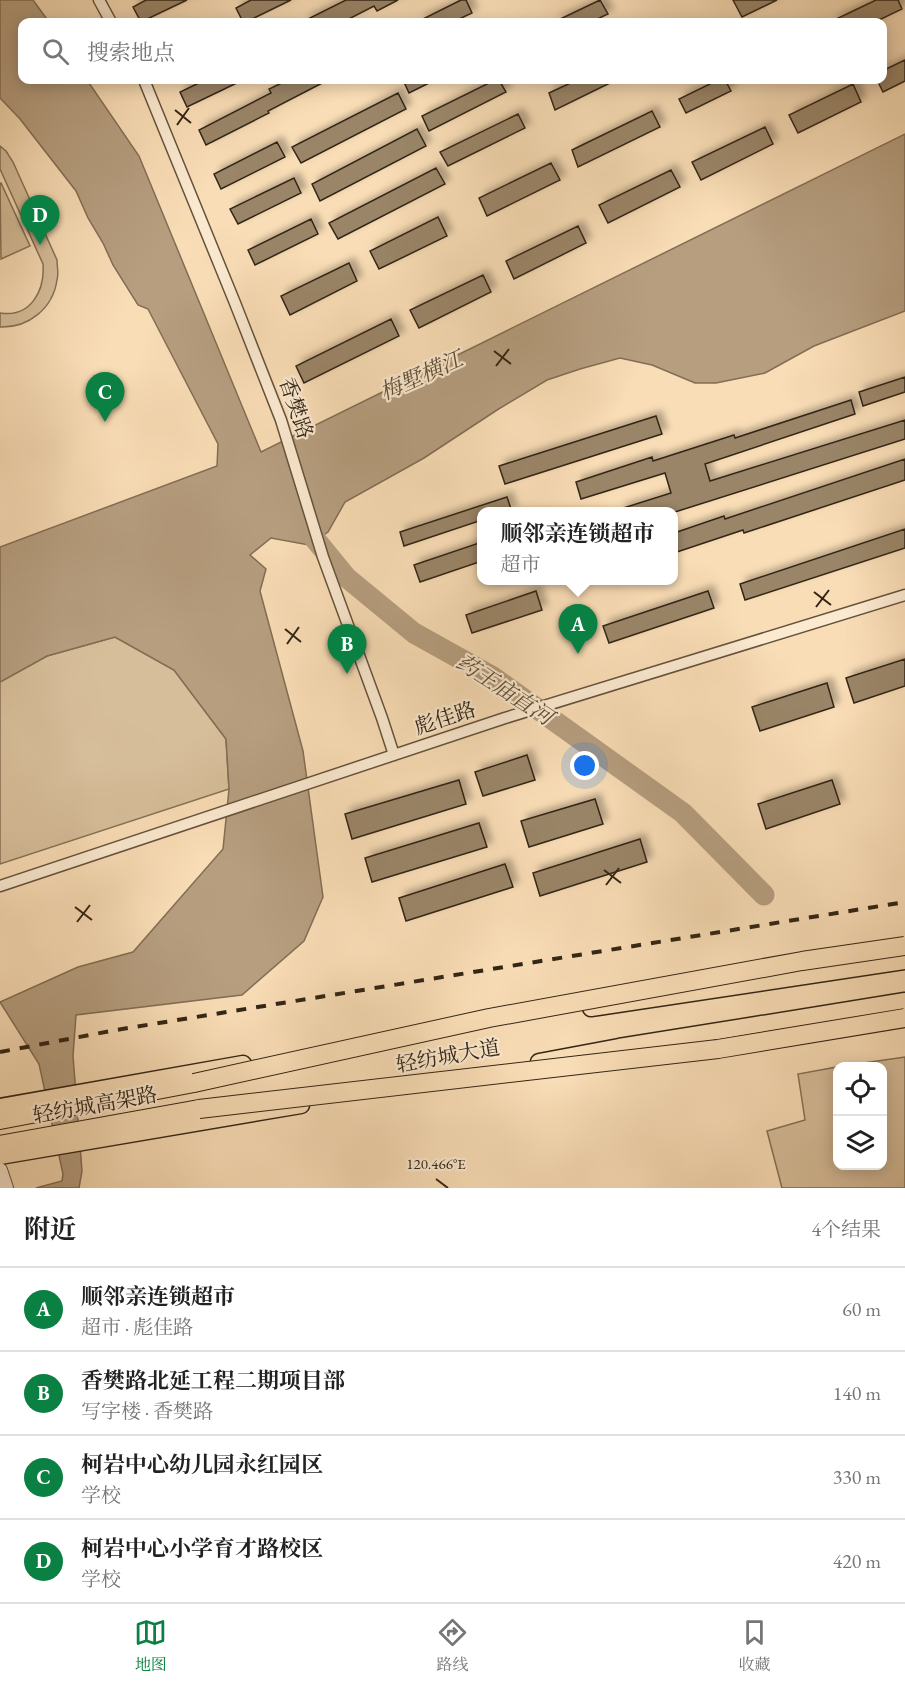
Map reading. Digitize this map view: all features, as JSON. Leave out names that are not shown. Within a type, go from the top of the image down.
[{"type":"highway","name":"轻纺城高架路","points":[[0,1120],[194,1083],[489,1018],[802,961],[905,946]]},
{"type":"highway","name":"轻纺城高架路","points":[[0,1145],[199,1108],[718,1049],[905,1018]]},
{"type":"main road","name":"轻纺城大道","points":[[0,1107],[212,1069],[905,961]]},
{"type":"main road","name":"轻纺城大道","points":[[0,1156],[340,1099],[619,1047],[905,1001]]},
{"type":"street","points":[[99,0],[109,18]]},
{"type":"street","name":"香樊路","points":[[146,84],[236,303],[281,420],[323,557],[394,755]]},
{"type":"street","name":"彪佳路","points":[[0,886],[521,713],[905,595]]},
{"type":"street","points":[[0,1170],[6,1188]]},
{"type":"shaded area","points":[[0,146],[13,162],[57,260],[58,278],[50,299],[38,314],[21,324],[0,327],[0,313],[20,311],[34,300],[41,283],[43,264],[0,169]]},
{"type":"shaded area","points":[[0,183],[30,246],[1,259]]},
{"type":"shaded area","points":[[115,637],[174,670],[226,739],[229,789],[0,864],[0,682],[47,656]]},
{"type":"shaded area","points":[[905,1057],[905,1188],[782,1188],[767,1131],[805,1120],[798,1074],[833,1068],[833,1170],[887,1170],[887,1062],[871,1062]]},
{"type":"water","name":"梅墅横江","points":[[0,0],[33,0],[46,18],[18,18],[18,84],[90,84],[139,156],[261,452],[905,134],[905,311],[814,346],[765,373],[716,383],[695,383],[652,365],[620,358],[547,380],[424,458],[345,502],[328,532],[309,545],[271,538],[250,555],[266,569],[260,591],[303,751],[323,897],[304,941],[242,995],[76,1015],[73,1056],[82,1171],[79,1188],[36,1188],[62,1181],[63,1174],[39,1064],[0,1002],[78,967],[133,952],[223,849],[229,789],[226,739],[174,670],[115,637],[47,656],[0,682],[0,547],[217,466],[218,444],[148,309],[138,305],[113,265],[76,191],[20,119],[0,98]]},
{"type":"building","points":[[146,0],[187,0],[149,18],[139,18],[133,7]]},
{"type":"building","points":[[251,0],[291,0],[254,18],[241,18],[236,8]]},
{"type":"building","points":[[346,0],[398,0],[377,11],[374,6],[351,18],[310,18]]},
{"type":"building","points":[[461,0],[466,0],[472,13],[461,18],[425,18]]},
{"type":"building","points":[[600,0],[608,14],[600,18],[562,18]]},
{"type":"building","points":[[733,0],[777,0],[742,17]]},
{"type":"building","points":[[876,0],[898,0],[902,9],[883,18],[838,18]]},
{"type":"building","points":[[905,60],[905,81],[883,92],[879,84],[887,84],[887,69]]},
{"type":"building","points":[[197,84],[235,84],[187,107],[180,92]]},
{"type":"building","points":[[280,84],[320,84],[206,145],[199,130],[271,93],[269,89]]},
{"type":"building","points":[[405,84],[427,84],[409,93]]},
{"type":"building","points":[[487,84],[501,84],[506,92],[429,131],[422,116]]},
{"type":"building","points":[[568,84],[608,84],[555,110],[549,93]]},
{"type":"building","points":[[710,84],[727,84],[731,91],[686,113],[679,99]]},
{"type":"building","points":[[853,84],[861,102],[798,133],[789,115]]},
{"type":"building","points":[[398,93],[406,109],[301,163],[292,147]]},
{"type":"building","points":[[652,111],[660,127],[578,167],[572,150]]},
{"type":"building","points":[[518,114],[525,128],[448,166],[440,152]]},
{"type":"building","points":[[765,127],[773,144],[701,180],[692,162]]},
{"type":"building","points":[[417,129],[426,146],[320,201],[312,184]]},
{"type":"building","points":[[277,142],[285,157],[221,189],[214,174]]},
{"type":"building","points":[[551,163],[560,180],[487,216],[479,198]]},
{"type":"building","points":[[436,168],[445,184],[338,239],[329,223]]},
{"type":"building","points":[[671,170],[680,187],[608,223],[599,205]]},
{"type":"building","points":[[294,178],[301,193],[238,224],[230,209]]},
{"type":"building","points":[[438,217],[447,236],[379,269],[370,251]]},
{"type":"building","points":[[311,219],[318,234],[255,265],[248,250]]},
{"type":"building","points":[[578,226],[586,243],[514,279],[506,261]]},
{"type":"building","points":[[349,263],[357,281],[290,315],[281,296]]},
{"type":"building","points":[[483,275],[491,292],[419,328],[410,310]]},
{"type":"building","points":[[391,319],[399,336],[304,383],[296,366]]},
{"type":"building","points":[[905,377],[905,392],[863,406],[859,392]]},
{"type":"building","points":[[851,400],[855,414],[705,464],[710,481],[905,420],[905,439],[678,511],[678,507],[626,507],[671,493],[665,473],[581,499],[576,482],[652,457],[653,461],[734,435],[735,438]]},
{"type":"building","points":[[656,416],[662,434],[505,484],[499,466]]},
{"type":"building","points":[[905,459],[905,480],[744,533],[743,530],[678,552],[678,532],[724,516],[725,519]]},
{"type":"building","points":[[507,497],[510,507],[477,507],[477,522],[404,546],[400,532]]},
{"type":"building","points":[[905,529],[905,548],[745,600],[740,584]]},
{"type":"building","points":[[477,544],[477,563],[420,582],[414,565]]},
{"type":"building","points":[[536,591],[542,610],[472,633],[466,615]]},
{"type":"building","points":[[708,591],[714,608],[609,643],[603,626]]},
{"type":"building","points":[[905,659],[905,686],[854,703],[846,678]]},
{"type":"building","points":[[827,683],[834,707],[760,731],[752,707]]},
{"type":"building","points":[[527,755],[535,780],[483,796],[475,772]]},
{"type":"building","points":[[459,780],[466,804],[352,839],[345,814]]},
{"type":"building","points":[[832,780],[840,804],[766,829],[758,804]]},
{"type":"building","points":[[595,799],[603,824],[529,847],[521,821]]},
{"type":"building","points":[[479,823],[487,847],[372,882],[365,858]]},
{"type":"building","points":[[640,839],[647,862],[540,896],[533,873]]},
{"type":"building","points":[[505,864],[513,887],[406,921],[399,898]]},
{"type":"waterway","name":"药王庙直河","points":[[310,533],[346,577],[414,633],[493,677],[683,813],[764,895]]},
{"type":"railway","points":[[0,1052],[116,1030],[905,902]]},
{"type":"place","name":"柯岩中心小学育才路校区","points":[[40,245]]},
{"type":"place","name":"柯岩中心幼儿园永红园区","points":[[105,422]]},
{"type":"place","name":"顺邻亲连锁超市","points":[[578,654]]},
{"type":"place","name":"香樊路北延工程二期项目部","points":[[347,674]]}]
